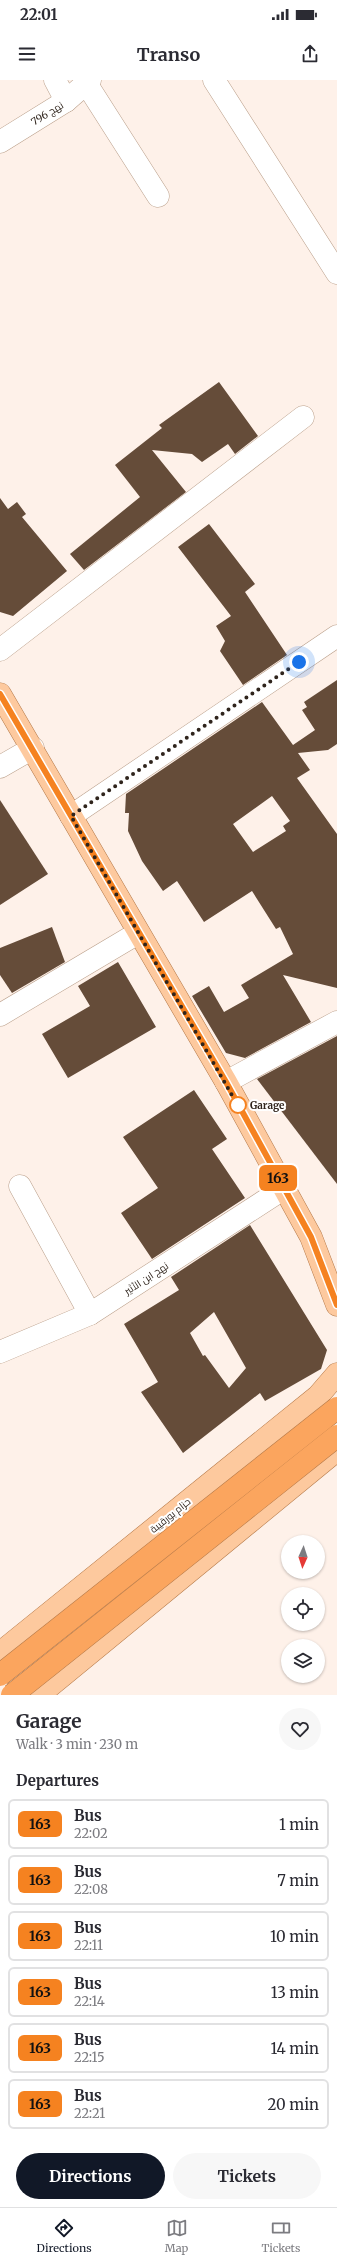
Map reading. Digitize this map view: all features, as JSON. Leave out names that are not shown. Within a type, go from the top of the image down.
[{"type":"highway","name":"حزام بورقيبة","points":[[0,1675],[337,1408]]},
{"type":"highway","points":[[12,1695],[337,1436]]},
{"type":"main road","points":[[0,694],[33,748],[138,934],[226,1082],[283,1189],[311,1237],[337,1305]]},
{"type":"main road","points":[[311,1237],[337,1267]]},
{"type":"main road","name":"حزام بورقيبة","points":[[7,1647],[318,1396],[337,1374]]},
{"type":"main road","points":[[7,1647],[42,1692],[337,1450]]},
{"type":"street","points":[[55,80],[66,101]]},
{"type":"street","points":[[214,80],[337,273]]},
{"type":"street","points":[[88,82],[158,196]]},
{"type":"street","name":"نهج 796","points":[[0,142],[66,101],[88,82]]},
{"type":"street","points":[[0,650],[304,417]]},
{"type":"street","points":[[71,816],[337,636]]},
{"type":"street","points":[[0,767],[33,748]]},
{"type":"street","points":[[0,1016],[138,934]]},
{"type":"street","points":[[226,1082],[337,1022]]},
{"type":"street","points":[[20,1186],[90,1314]]},
{"type":"street","name":"نهج ابن الأثير","points":[[0,1352],[90,1314],[283,1189]]},
{"type":"building","points":[[219,382],[258,436],[235,454],[228,444],[202,462],[192,454],[152,450],[186,492],[84,570],[70,554],[140,497],[115,465],[162,428],[159,425]]},
{"type":"building","points":[[0,498],[8,509],[17,502],[26,514],[22,517],[67,571],[13,616],[0,612]]},
{"type":"building","points":[[209,524],[255,584],[245,592],[287,655],[243,685],[220,651],[225,641],[216,626],[231,616],[178,547]]},
{"type":"building","points":[[337,680],[337,744],[328,750],[298,753],[310,770],[297,778],[337,834],[337,988],[283,975],[311,1022],[245,1058],[226,1053],[192,996],[209,986],[224,1012],[249,998],[241,985],[293,954],[280,927],[276,929],[252,891],[204,922],[177,881],[163,891],[142,861],[128,831],[129,813],[125,813],[126,794],[262,702],[293,745],[315,730],[302,710],[307,707],[304,702]],"holes":[[[272,796],[290,821],[283,826],[286,831],[253,852],[233,824]]]},
{"type":"building","points":[[0,800],[48,874],[0,905]]},
{"type":"building","points":[[52,927],[65,962],[12,993],[0,975],[0,948]]},
{"type":"building","points":[[118,962],[156,1027],[68,1078],[42,1034],[90,1006],[78,986]]},
{"type":"building","points":[[337,1036],[337,1184],[257,1079]]},
{"type":"building","points":[[194,1090],[227,1139],[212,1149],[245,1198],[152,1259],[121,1213],[158,1188],[123,1137]]},
{"type":"building","points":[[250,1225],[327,1350],[321,1369],[265,1401],[260,1393],[183,1453],[141,1392],[158,1382],[124,1324],[179,1290],[171,1277]],"holes":[[[214,1312],[246,1368],[229,1388],[205,1355],[203,1356],[190,1333]]]},
{"type":"bus line","name":"163","points":[[0,694],[33,748],[138,934],[226,1082],[283,1189],[311,1237],[332,1288],[337,1305]]},
{"type":"place","name":"Garage","points":[[238,1105]]},
{"type":"route","points":[[238,1105],[240,1109],[226,1082],[138,934],[71,816],[299,662]]}]
